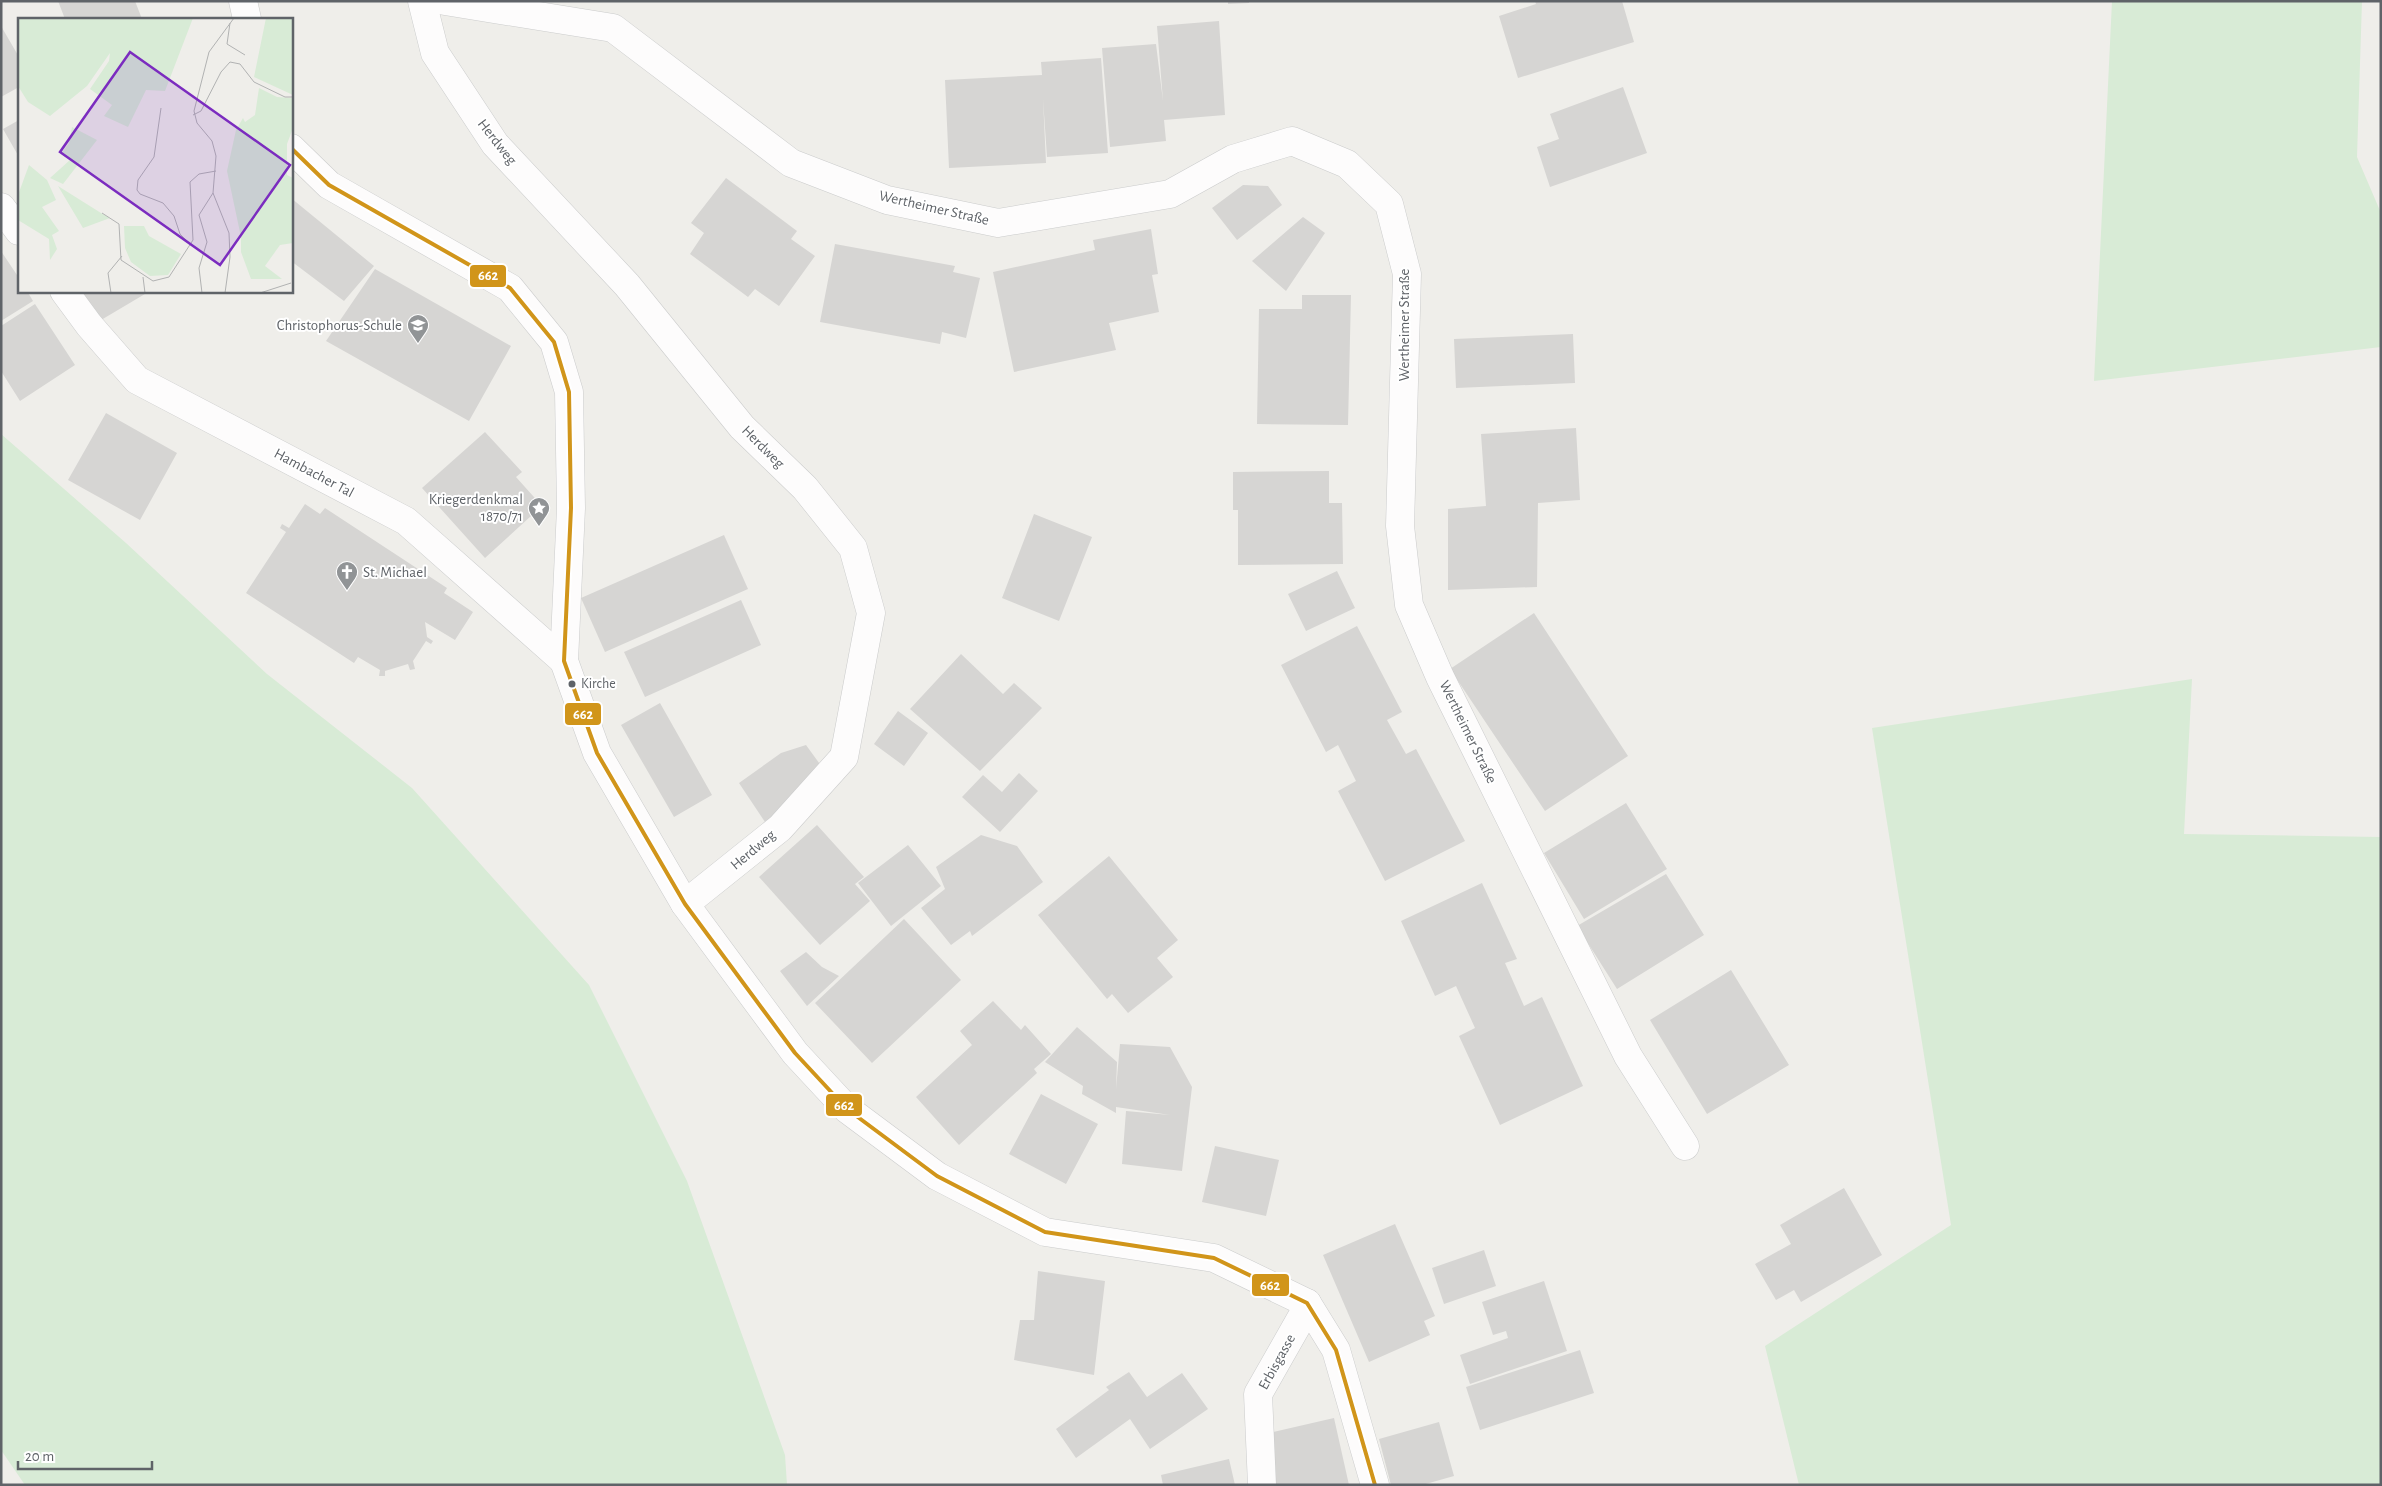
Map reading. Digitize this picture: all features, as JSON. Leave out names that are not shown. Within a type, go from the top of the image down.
[{"type":"street","points":[[243,1],[247,18]]},
{"type":"street","name":"Herdweg","points":[[422,1],[435,53],[495,144],[627,285],[742,427],[805,488],[853,548],[871,612],[844,757],[780,828],[685,904]]},
{"type":"street","name":"Wertheimer Straße","points":[[445,1],[613,28],[791,163],[887,200],[998,223],[1170,194],[1233,159],[1292,141],[1347,164],[1389,204],[1407,274],[1400,526],[1409,604],[1440,676],[1628,1056],[1685,1146]]},
{"type":"street","name":"Hambacher Tal","points":[[292,149],[329,185],[510,288],[554,342],[569,392],[571,508],[564,661],[597,753],[685,904],[795,1053],[841,1102],[937,1176],[1045,1232],[1214,1258],[1307,1303]]},
{"type":"street","points":[[1,207],[18,229]]},
{"type":"street","name":"Hambacher Tal","points":[[65,292],[89,325],[137,380],[406,522],[564,661]]},
{"type":"street","points":[[1307,1303],[1336,1350],[1374,1485]]},
{"type":"street","name":"Erbisgasse","points":[[1262,1485],[1258,1394],[1308,1306],[1307,1303]]},
{"type":"green space","points":[[2112,1],[2362,1],[2357,157],[2381,213],[2381,347],[2094,381]]},
{"type":"green space","points":[[1,434],[126,543],[267,674],[412,788],[589,985],[687,1181],[785,1455],[787,1485],[25,1485],[1,1450]]},
{"type":"green space","points":[[2192,679],[2184,834],[2381,837],[2381,1485],[1799,1485],[1765,1346],[1951,1225],[1872,728]]},
{"type":"building","points":[[58,1],[135,1],[142,18],[65,18]]},
{"type":"building","points":[[1228,1],[1249,1],[1249,3],[1228,4]]},
{"type":"building","points":[[1535,1],[1622,1],[1634,42],[1518,78],[1499,16],[1536,4]]},
{"type":"building","points":[[1219,21],[1225,115],[1164,120],[1166,141],[1110,147],[1102,48],[1156,44],[1163,101],[1157,26]]},
{"type":"building","points":[[1,26],[18,55],[18,88],[1,97]]},
{"type":"building","points":[[1101,58],[1108,153],[1047,157],[1043,99],[1046,163],[949,168],[945,80],[1042,75],[1041,62]]},
{"type":"building","points":[[1623,87],[1647,153],[1550,187],[1537,147],[1559,139],[1550,114]]},
{"type":"building","points":[[18,121],[18,155],[3,129]]},
{"type":"building","points":[[726,178],[797,231],[791,239],[815,256],[779,306],[755,289],[748,297],[690,254],[704,233],[691,223]]},
{"type":"building","points":[[1243,185],[1268,186],[1282,205],[1237,240],[1212,208]]},
{"type":"building","points":[[292,199],[374,266],[344,301],[292,262]]},
{"type":"building","points":[[1303,217],[1325,233],[1286,291],[1252,261]]},
{"type":"building","points":[[1151,229],[1158,274],[1152,275],[1159,312],[1109,323],[1116,350],[1014,372],[993,272],[1095,250],[1093,240]]},
{"type":"building","points":[[835,244],[955,266],[953,272],[980,278],[966,338],[942,332],[940,344],[820,322]]},
{"type":"building","points":[[1,251],[18,276],[18,292],[28,292],[33,301],[1,321]]},
{"type":"building","name":"Christophorus-Schule","points":[[375,269],[511,346],[469,421],[326,341]]},
{"type":"building","points":[[79,292],[148,292],[96,323]]},
{"type":"building","points":[[1302,295],[1351,295],[1348,425],[1257,424],[1259,309],[1302,309]]},
{"type":"building","points":[[35,304],[75,365],[20,401],[1,371],[1,326]]},
{"type":"building","points":[[1573,334],[1575,383],[1456,388],[1454,339]]},
{"type":"building","points":[[106,413],[177,453],[140,520],[68,480]]},
{"type":"building","points":[[1576,428],[1580,500],[1538,503],[1537,587],[1448,590],[1448,509],[1486,506],[1481,434]]},
{"type":"building","points":[[485,432],[522,472],[516,477],[542,506],[485,558],[422,488]]},
{"type":"building","points":[[1329,471],[1329,503],[1342,503],[1343,564],[1238,565],[1238,510],[1233,510],[1233,472]]},
{"type":"building","name":"St. Michael","points":[[305,504],[320,514],[325,508],[447,588],[444,593],[473,612],[455,640],[425,622],[427,637],[433,641],[431,644],[426,641],[413,661],[415,669],[410,670],[408,664],[385,671],[385,676],[379,676],[380,670],[358,657],[354,663],[246,593],[286,532],[280,528],[282,524],[289,528]]},
{"type":"building","points":[[1034,514],[1092,537],[1059,621],[1002,598]]},
{"type":"building","points":[[724,535],[748,589],[605,652],[581,598]]},
{"type":"building","points":[[1337,571],[1355,608],[1306,631],[1288,594]]},
{"type":"building","points":[[741,600],[761,645],[645,697],[624,652]]},
{"type":"building","points":[[1534,613],[1628,756],[1545,811],[1450,669]]},
{"type":"building","points":[[1357,626],[1402,712],[1387,720],[1406,754],[1416,749],[1465,841],[1385,881],[1338,791],[1356,781],[1338,745],[1326,752],[1281,665]]},
{"type":"building","points":[[961,654],[1003,694],[1014,683],[1042,708],[980,771],[910,709]]},
{"type":"building","points":[[660,703],[712,795],[674,817],[621,725]]},
{"type":"building","points":[[898,711],[928,733],[904,766],[874,744]]},
{"type":"building","points":[[806,745],[822,767],[804,793],[765,822],[739,783],[781,753]]},
{"type":"building","points":[[1019,773],[1038,791],[1000,832],[962,797],[983,775],[1002,792]]},
{"type":"building","points":[[1626,803],[1667,869],[1584,919],[1544,853]]},
{"type":"building","points":[[817,825],[864,877],[855,884],[870,901],[820,945],[759,877]]},
{"type":"building","points":[[981,835],[1017,846],[1043,882],[972,936],[970,931],[951,945],[921,908],[945,889],[936,867]]},
{"type":"building","points":[[908,845],[941,886],[891,926],[858,883]]},
{"type":"building","points":[[1109,856],[1178,940],[1157,958],[1173,977],[1128,1013],[1112,994],[1107,999],[1038,915]]},
{"type":"building","points":[[1666,874],[1704,935],[1617,989],[1577,926]]},
{"type":"building","points":[[1482,883],[1517,959],[1505,963],[1524,1006],[1542,997],[1583,1086],[1500,1125],[1459,1036],[1475,1028],[1456,986],[1435,996],[1401,921]]},
{"type":"building","points":[[904,919],[961,980],[872,1063],[815,1003]]},
{"type":"building","points":[[806,952],[822,967],[839,976],[807,1006],[780,971]]},
{"type":"building","points":[[1731,970],[1789,1065],[1707,1114],[1650,1020]]},
{"type":"building","points":[[993,1001],[1021,1030],[1025,1025],[1051,1054],[1034,1069],[1037,1073],[959,1145],[916,1097],[972,1045],[960,1031]]},
{"type":"building","points":[[1077,1027],[1117,1062],[1116,1089],[1120,1044],[1170,1047],[1192,1087],[1182,1171],[1122,1164],[1126,1111],[1170,1115],[1116,1107],[1116,1113],[1082,1094],[1083,1086],[1045,1062]]},
{"type":"building","points":[[1041,1094],[1098,1124],[1066,1184],[1009,1154]]},
{"type":"building","points":[[1215,1146],[1279,1160],[1266,1216],[1202,1202]]},
{"type":"building","points":[[1844,1188],[1882,1255],[1801,1302],[1794,1290],[1776,1300],[1755,1264],[1791,1244],[1780,1225]]},
{"type":"building","points":[[1395,1224],[1435,1316],[1424,1321],[1430,1335],[1369,1362],[1323,1255]]},
{"type":"building","points":[[1484,1250],[1496,1286],[1444,1304],[1432,1268]]},
{"type":"building","points":[[1038,1271],[1105,1281],[1094,1375],[1014,1360],[1020,1320],[1034,1320]]},
{"type":"building","points":[[1544,1281],[1567,1351],[1470,1384],[1460,1355],[1508,1338],[1506,1331],[1493,1335],[1482,1302]]},
{"type":"building","points":[[1580,1350],[1594,1393],[1480,1430],[1466,1387]]},
{"type":"building","points":[[1129,1372],[1147,1397],[1182,1373],[1208,1409],[1150,1449],[1130,1419],[1076,1458],[1056,1429],[1109,1390],[1106,1387]]},
{"type":"building","points":[[1334,1418],[1349,1485],[1276,1485],[1265,1434]]},
{"type":"building","points":[[1439,1422],[1454,1476],[1422,1485],[1391,1485],[1379,1439]]},
{"type":"building","points":[[1229,1459],[1235,1485],[1163,1485],[1161,1475]]},
{"type":"transit line","name":"662","points":[[292,149],[329,185],[510,288],[554,342],[569,392],[571,508],[564,661],[597,753],[685,904],[795,1053],[847,1109],[937,1176],[1045,1232],[1214,1258],[1307,1303],[1336,1350],[1375,1485]]},
{"type":"place","name":"Christophorus-Schule","points":[[418,344]]},
{"type":"place","name":"Kriegerdenkmal 1870/71","points":[[539,527]]},
{"type":"place","name":"St. Michael","points":[[347,591]]},
{"type":"place","name":"Kirche","points":[[572,684]]}]
